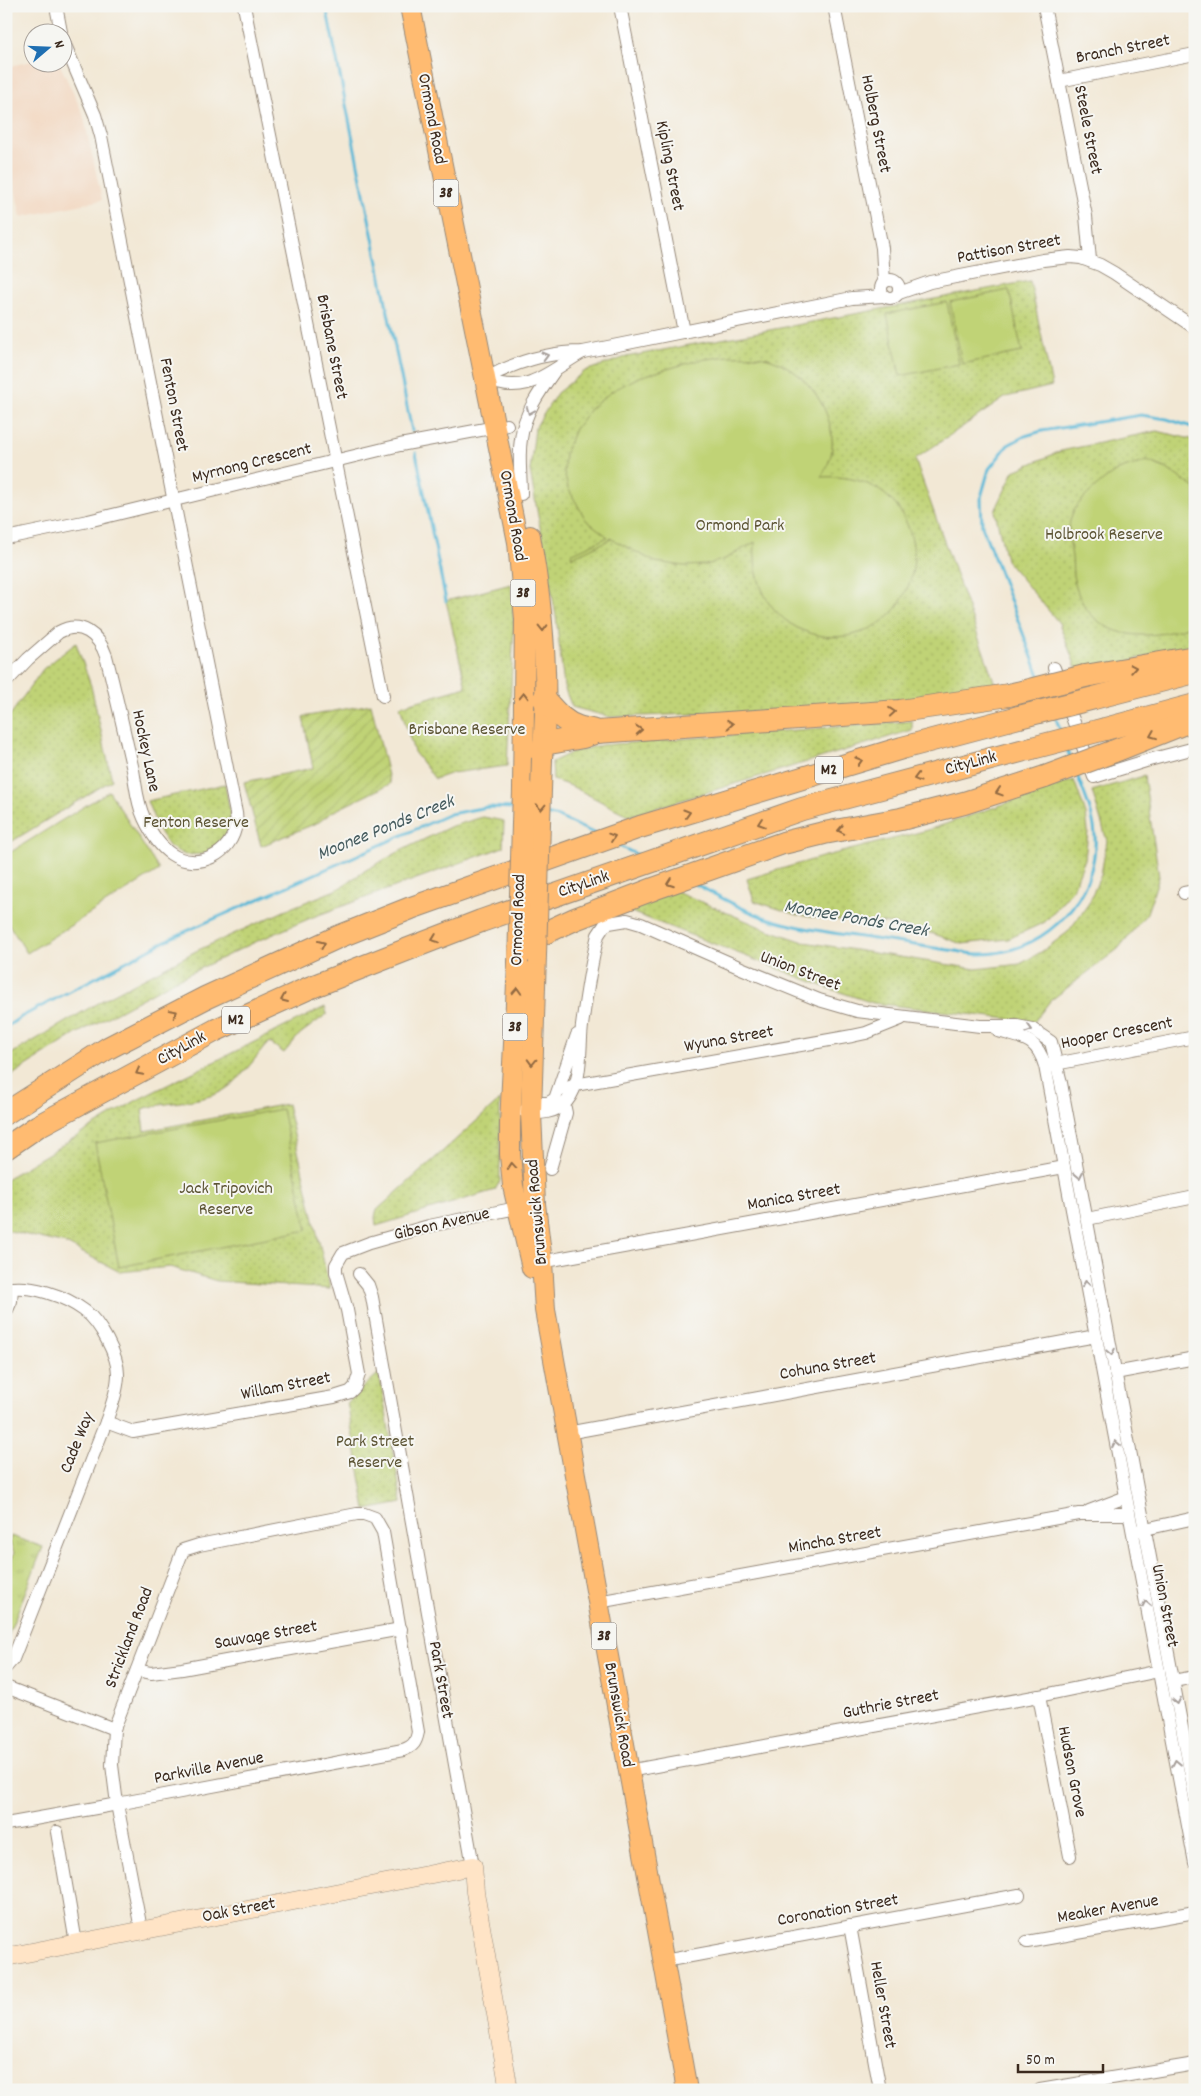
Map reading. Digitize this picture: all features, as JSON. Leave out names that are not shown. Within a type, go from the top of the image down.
[{"type":"highway","points":[[533,752],[597,732],[900,711],[1009,695],[1086,676],[1195,657]]},
{"type":"highway","name":"CityLink","points":[[10,1108],[124,1040],[259,972],[411,908],[640,828],[902,748],[1195,672]]},
{"type":"highway","points":[[544,699],[565,720],[579,727],[597,732]]},
{"type":"highway","name":"CityLink","points":[[6,1148],[38,1126],[249,1014],[406,950],[625,870],[802,809],[1195,705]]},
{"type":"highway","points":[[537,945],[575,919],[715,866],[791,841],[902,819],[964,803],[1045,777],[1195,719]]},
{"type":"highway","points":[[529,910],[561,919],[575,919]]},
{"type":"main road","name":"Ormond Road","points":[[410,6],[493,379]]},
{"type":"main road","name":"Ormond Road","points":[[422,6],[493,379],[522,573],[533,752],[529,910],[518,963],[510,1116]]},
{"type":"main road","name":"Ormond Road","points":[[501,426],[521,494],[535,564],[543,619],[544,699],[533,752]]},
{"type":"main road","name":"Ormond Road","points":[[529,910],[537,945],[531,1108]]},
{"type":"main road","name":"Brunswick Road","points":[[531,1108],[526,1206],[688,2090]]},
{"type":"main road","name":"Brunswick Road","points":[[510,1116],[512,1178],[526,1206]]},
{"type":"street","points":[[56,6],[59,22]]},
{"type":"street","name":"Brisbane Street","points":[[244,6],[383,696]]},
{"type":"street","name":"Kipling Street","points":[[620,6],[684,332]]},
{"type":"street","name":"Holberg Street","points":[[834,6],[890,287]]},
{"type":"street","name":"Steele Street","points":[[1044,6],[1086,216],[1090,260]]},
{"type":"street","name":"Branch Street","points":[[1059,81],[1195,54]]},
{"type":"street","name":"Fenton Street","points":[[72,61],[95,115],[101,136],[230,784]]},
{"type":"street","name":"Pattison Street","points":[[493,379],[551,354],[583,352],[852,298],[890,287],[930,282],[1070,257],[1090,260],[1114,273],[1195,328]]},
{"type":"street","name":"Pattison Street","points":[[493,379],[532,383],[583,352]]},
{"type":"street","name":"Pattison Street","points":[[521,494],[521,439],[528,415],[538,394],[555,370]]},
{"type":"street","name":"Myrnong Crescent","points":[[6,538],[174,501],[408,443],[501,426]]},
{"type":"street","name":"Hockey Lane","points":[[6,682],[39,649],[64,629],[85,629],[94,635],[102,644],[106,656],[141,811],[156,840],[170,854],[178,858],[192,861],[212,858],[220,853],[231,840],[237,822],[230,784]]},
{"type":"street","points":[[1054,668],[1094,778],[1149,760],[1195,748]]},
{"type":"street","name":"Brunswick Road","points":[[550,1169],[566,1113],[564,1104],[575,1086],[583,1018],[598,935],[604,926],[615,920]]},
{"type":"street","name":"Union Street","points":[[615,920],[627,920],[641,924],[740,968],[839,1007],[870,1014],[903,1018],[980,1026],[1017,1026],[1032,1029],[1051,1042],[1051,1065],[1064,1167],[1115,1373],[1158,1671],[1195,1863]]},
{"type":"street","name":"Brunswick Road","points":[[559,1091],[583,1018]]},
{"type":"street","name":"Wyuna Street","points":[[559,1091],[575,1086],[852,1036],[866,1033],[903,1018]]},
{"type":"street","name":"Hooper Crescent","points":[[1051,1065],[1195,1037]]},
{"type":"street","name":"Union Street","points":[[1051,1065],[1087,1219],[1088,1261],[1096,1336],[1128,1514],[1138,1530],[1173,1681],[1195,1797]]},
{"type":"street","points":[[510,1116],[552,1101],[559,1091]]},
{"type":"street","points":[[531,1108],[554,1110],[564,1104]]},
{"type":"street","name":"Manica Street","points":[[537,1263],[1064,1167]]},
{"type":"street","points":[[1087,1219],[1195,1198]]},
{"type":"street","name":"Gibson Avenue","points":[[351,1249],[429,1226],[526,1206]]},
{"type":"street","name":"Willam Street","points":[[106,1422],[133,1432],[334,1397],[350,1392],[355,1387],[359,1374],[336,1265],[343,1254],[351,1249]]},
{"type":"street","name":"Park Street","points":[[359,1274],[368,1285],[372,1298],[473,1866],[509,2090]]},
{"type":"street","points":[[6,1312],[11,1301],[9,1288]]},
{"type":"street","name":"Cade Way","points":[[6,1667],[13,1659],[106,1422],[114,1396],[118,1373],[108,1339],[86,1311],[48,1293],[31,1288],[9,1288]]},
{"type":"street","name":"Cohuna Street","points":[[567,1433],[1096,1336]]},
{"type":"street","points":[[1115,1373],[1195,1358]]},
{"type":"street","name":"Mincha Street","points":[[598,1602],[1079,1514],[1126,1497]]},
{"type":"street","name":"Strickland Road","points":[[141,1929],[117,1804],[112,1766],[114,1729],[183,1550],[199,1545],[357,1514],[371,1516]]},
{"type":"street","name":"Mincha Street","points":[[1079,1514],[1128,1514]]},
{"type":"street","name":"Park Street","points":[[371,1516],[376,1518],[383,1532],[418,1732],[416,1742]]},
{"type":"street","points":[[1138,1530],[1195,1518]]},
{"type":"street","name":"Sauvage Street","points":[[137,1670],[151,1673],[182,1669],[401,1629]]},
{"type":"street","name":"Guthrie Street","points":[[628,1770],[1038,1696],[1158,1671]]},
{"type":"street","points":[[1173,1681],[1195,1677]]},
{"type":"street","points":[[6,1687],[114,1729]]},
{"type":"street","name":"Hudson Grove","points":[[1038,1696],[1070,1856]]},
{"type":"street","name":"Parkville Avenue","points":[[6,1824],[403,1750],[411,1747],[416,1742]]},
{"type":"street","points":[[56,1832],[76,1943]]},
{"type":"street","name":"Oak Street","points":[[6,1956],[473,1866]]},
{"type":"street","name":"Coronation Street","points":[[664,1961],[1019,1895]]},
{"type":"street","name":"Meaker Avenue","points":[[1027,1942],[1195,1912]]},
{"type":"street","name":"Heller Street","points":[[850,1926],[880,2090]]},
{"type":"street","points":[[1044,2089],[1195,2064]]},
{"type":"shaded area","points":[[22,63],[22,72],[63,72],[83,114],[102,200],[21,217],[6,146],[6,67]]},
{"type":"green space","name":"Ormond Park","points":[[1030,281],[1052,386],[1006,397],[915,459],[995,684],[863,708],[610,717],[572,707],[564,687],[556,616],[530,471],[535,428],[557,393],[585,371],[626,357]]},
{"type":"green space","points":[[1009,290],[1022,352],[962,364],[950,302]]},
{"type":"green space","points":[[947,302],[959,364],[900,376],[887,314]]},
{"type":"green space","points":[[728,356],[768,358],[786,366],[798,375],[817,396],[829,421],[832,435],[831,456],[821,477],[844,478],[865,483],[884,494],[893,502],[904,518],[913,546],[913,569],[901,601],[880,623],[853,635],[824,636],[797,627],[774,609],[759,580],[755,542],[725,559],[706,565],[684,566],[655,562],[610,538],[572,557],[571,554],[608,537],[586,520],[568,488],[564,472],[565,453],[575,429],[590,409],[612,391],[639,377],[699,360]]},
{"type":"green space","name":"Holbrook Reserve","points":[[1157,431],[1195,440],[1195,643],[1079,675],[1059,623],[1006,560],[995,511],[1014,471],[1061,451]]},
{"type":"green space","points":[[1147,461],[1167,469],[1195,488],[1195,624],[1157,634],[1139,635],[1121,632],[1106,626],[1092,615],[1081,600],[1073,577],[1069,529],[1076,507],[1095,488],[1116,472]]},
{"type":"green space","name":"Brisbane Reserve","points":[[511,584],[514,625],[507,766],[452,773],[435,779],[414,752],[400,706],[466,687],[446,601]]},
{"type":"green space","points":[[76,643],[91,686],[112,780],[6,845],[6,721],[43,669]]},
{"type":"green space","points":[[371,704],[390,784],[332,812],[319,822],[261,846],[244,782],[313,768],[303,717]]},
{"type":"green space","points":[[912,721],[912,730],[629,816],[571,786],[553,780],[552,762],[573,752],[602,745]]},
{"type":"green space","points":[[1144,776],[1159,877],[1147,913],[1118,949],[1050,1001],[1034,1022],[873,1003],[828,988],[626,910],[676,891],[763,928],[804,942],[976,969],[1020,964],[1041,952],[1068,932],[1089,903],[1101,874],[1107,841],[1092,791]]},
{"type":"green space","points":[[1074,780],[1086,814],[1088,831],[1085,859],[1073,889],[1045,922],[1008,939],[962,944],[934,934],[893,924],[798,915],[754,901],[747,879],[822,857],[928,830]]},
{"type":"green space","name":"Fenton Reserve","points":[[225,784],[231,817],[228,836],[214,850],[204,854],[185,855],[170,847],[153,823],[155,821],[147,801]]},
{"type":"green space","points":[[109,791],[159,870],[27,953],[6,920],[6,855]]},
{"type":"green space","points":[[483,817],[504,821],[503,847],[313,917],[253,943],[174,981],[76,1034],[6,1079],[6,1057],[108,997],[196,951],[293,907],[338,889],[366,870],[402,850],[452,826]]},
{"type":"green space","name":"Jack Tripovich Reserve","points":[[325,1007],[327,1014],[300,1034],[284,1053],[269,1042],[242,1075],[224,1090],[206,1097],[142,1109],[145,1131],[287,1104],[330,1289],[217,1281],[170,1267],[120,1272],[66,1244],[6,1230],[6,1179],[137,1100]]},
{"type":"green space","points":[[500,1100],[500,1181],[495,1190],[376,1226],[375,1217],[377,1210]]},
{"type":"green space","points":[[282,1109],[307,1230],[119,1267],[95,1143]]},
{"type":"green space","name":"Park Street Reserve","points":[[379,1373],[402,1503],[366,1510],[347,1402]]},
{"type":"green space","points":[[11,1536],[43,1547],[6,1641],[6,1566],[10,1564],[14,1553],[10,1543]]},
{"type":"waterway","points":[[326,6],[412,431]]},
{"type":"waterway","name":"Moonee Ponds Creek","points":[[1040,678],[982,526],[981,497],[989,469],[1008,445],[1025,436],[1042,431],[1141,415],[1167,419],[1195,428]]},
{"type":"waterway","points":[[416,453],[446,601]]},
{"type":"waterway","name":"Moonee Ponds Creek","points":[[1055,716],[1061,732]]},
{"type":"waterway","name":"Moonee Ponds Creek","points":[[1066,747],[1071,760]]},
{"type":"waterway","name":"Moonee Ponds Creek","points":[[695,884],[754,914],[792,925],[837,934],[971,954],[1001,952],[1021,946],[1041,936],[1058,923],[1072,907],[1083,889],[1091,869],[1095,838],[1090,810],[1077,775]]},
{"type":"waterway","name":"Moonee Ponds Creek","points":[[6,1027],[21,1017],[171,938],[450,814],[487,807],[516,808]]},
{"type":"waterway","name":"Moonee Ponds Creek","points":[[546,814],[558,817],[596,834]]},
{"type":"waterway","name":"Moonee Ponds Creek","points":[[617,845],[640,856]]}]
